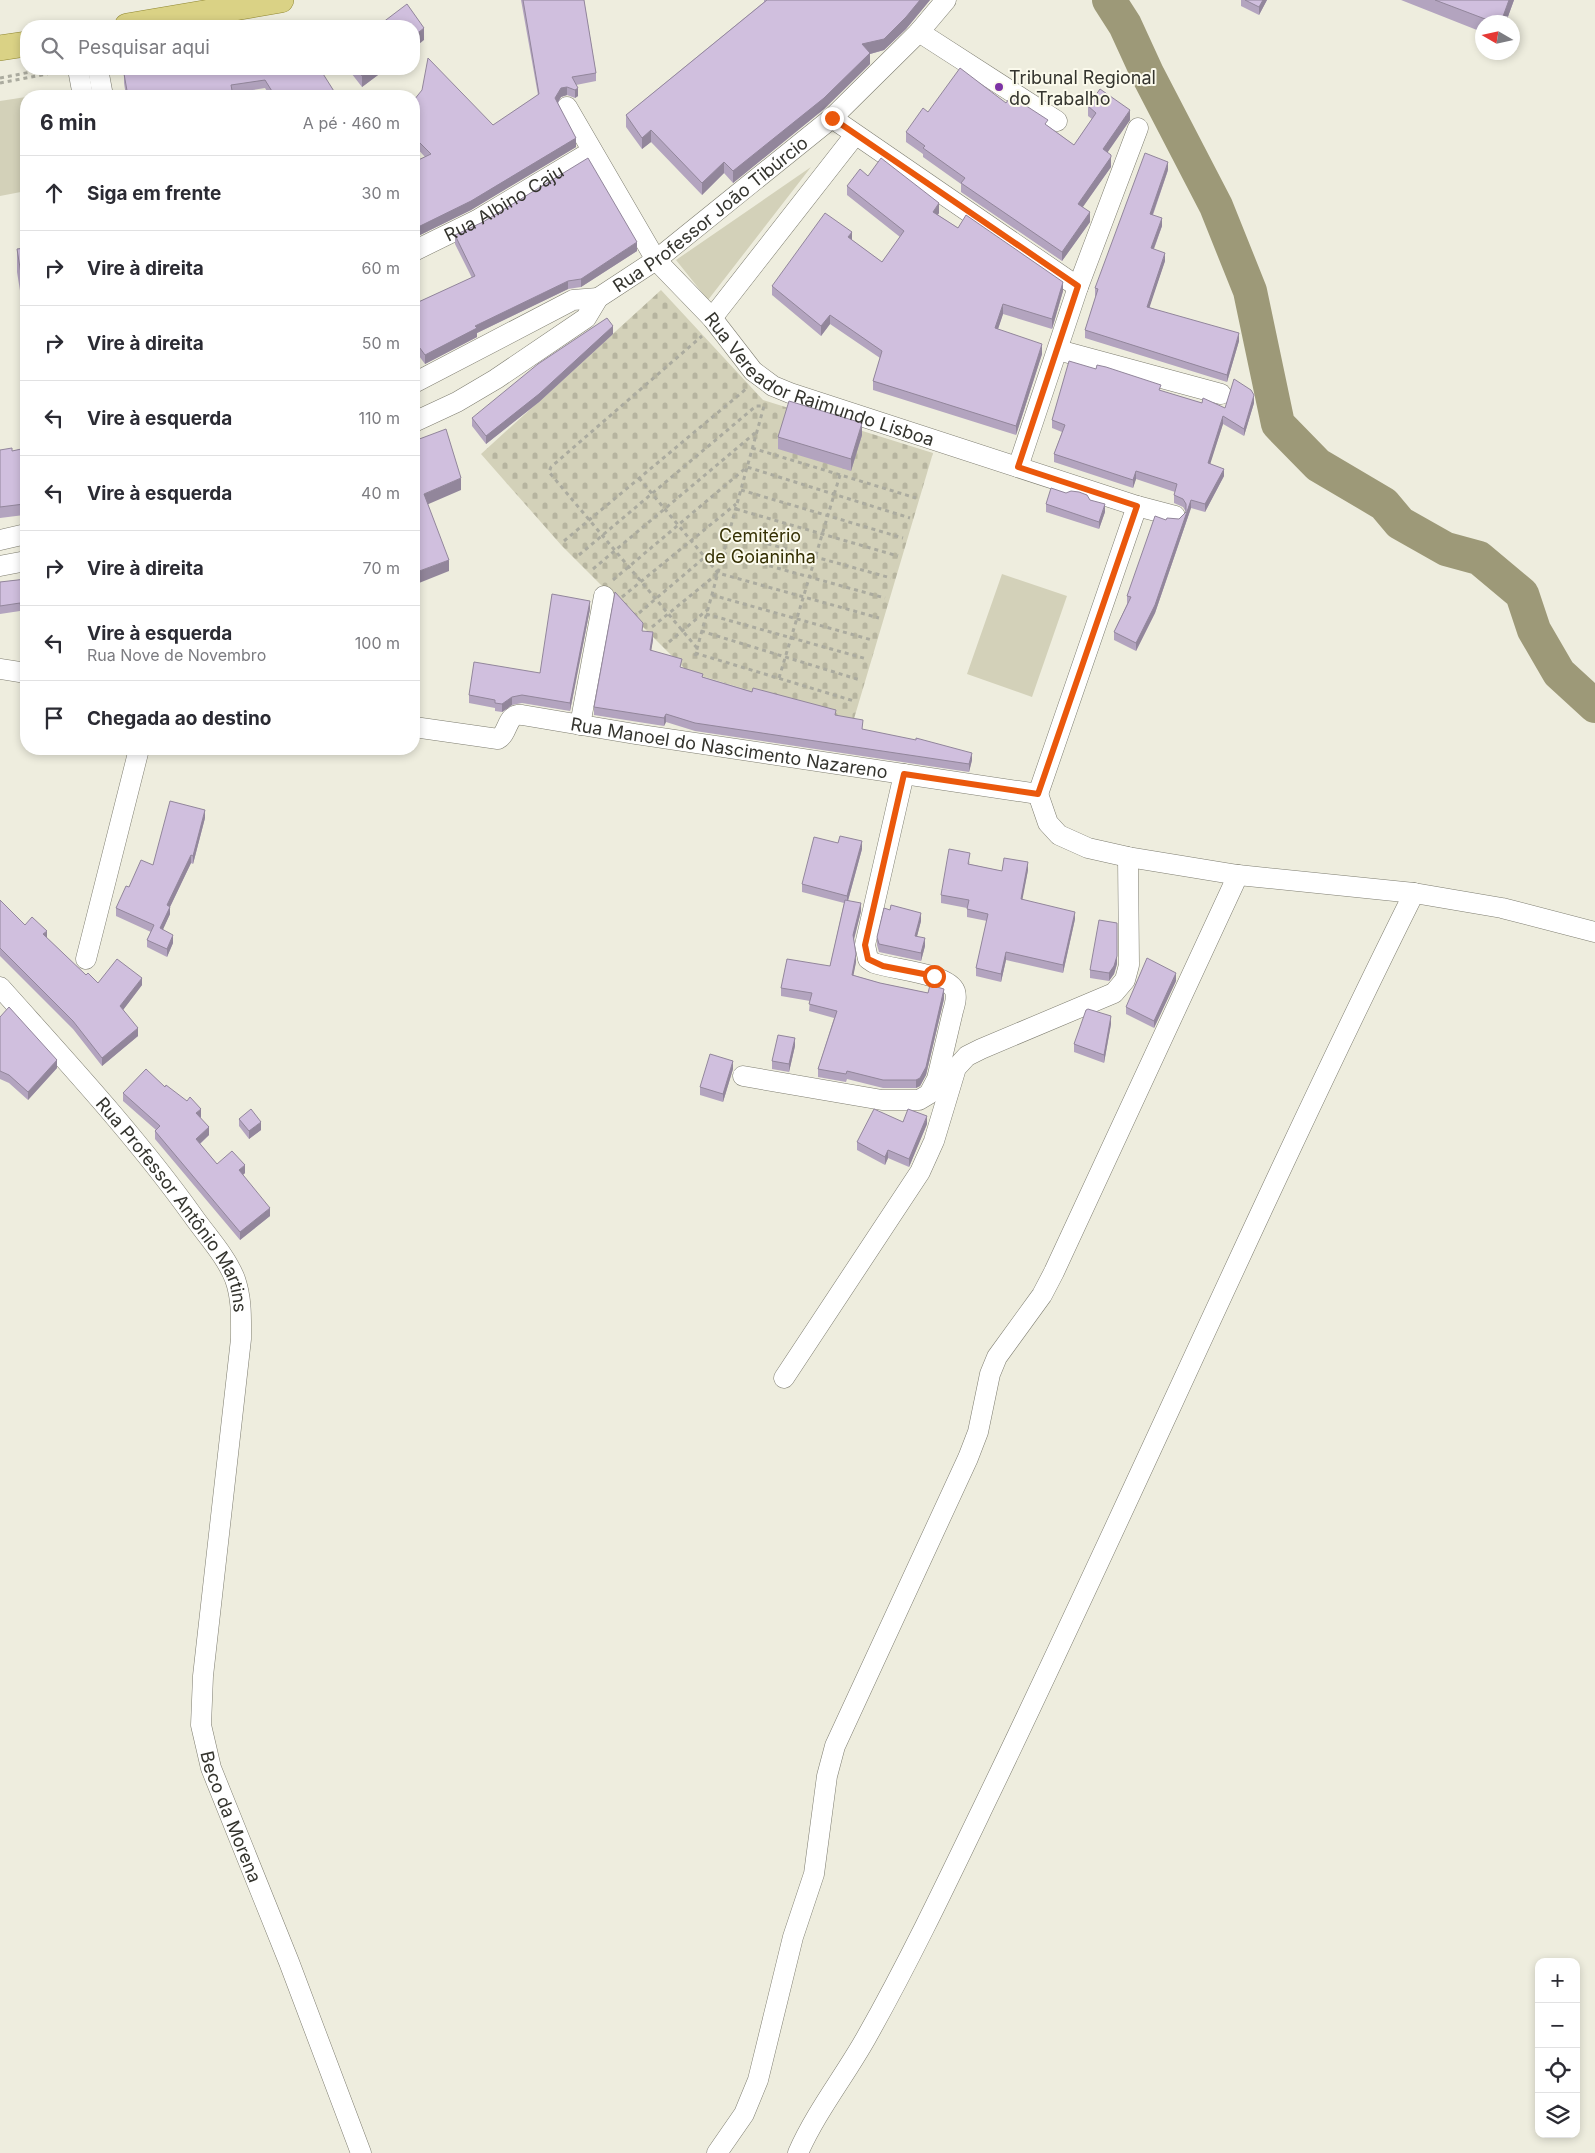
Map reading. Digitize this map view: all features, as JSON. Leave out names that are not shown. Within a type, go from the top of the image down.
[{"type":"main road","points":[[163,20],[281,0]]},
{"type":"main road","points":[[0,48],[20,45]]},
{"type":"street","name":"Rua Professor João Tibúrcio","points":[[420,419],[457,402],[586,318],[598,298],[656,260],[832,118],[919,32],[946,0]]},
{"type":"street","points":[[919,32],[1057,121]]},
{"type":"street","points":[[79,75],[82,90]]},
{"type":"street","points":[[99,75],[102,90]]},
{"type":"street","name":"Rua Vereador Raimundo Lisboa","points":[[567,107],[656,260],[712,318],[752,371],[773,386],[1137,506],[1176,516]]},
{"type":"street","points":[[832,118],[1078,286]]},
{"type":"street","points":[[1018,467],[1078,286],[1138,128]]},
{"type":"street","points":[[712,318],[855,135]]},
{"type":"street","name":"Rua Albino Caju","points":[[420,248],[477,220],[592,151]]},
{"type":"street","name":"Rua Professor João Tibúrcio","points":[[420,380],[573,300],[598,298]]},
{"type":"street","points":[[1058,350],[1221,394]]},
{"type":"street","points":[[1137,506],[1038,794],[1048,823],[1059,835],[1088,848],[1128,857],[1238,876],[1414,894],[1502,908],[1595,932]]},
{"type":"street","points":[[0,540],[20,535]]},
{"type":"street","points":[[0,566],[20,562]]},
{"type":"street","points":[[580,725],[612,592]]},
{"type":"street","points":[[0,669],[20,671]]},
{"type":"street","name":"Rua Manoel do Nascimento Nazareno","points":[[420,728],[498,739],[503,736],[514,716],[535,717],[1038,794]]},
{"type":"street","points":[[86,959],[137,755]]},
{"type":"street","points":[[744,1076],[882,1100],[919,1100],[934,1087],[955,1004],[954,990],[950,984],[934,976],[874,963],[868,959],[865,945],[904,774]]},
{"type":"street","points":[[784,1378],[920,1172],[934,1141],[956,1068],[967,1056],[981,1049],[1114,993],[1125,980],[1128,965],[1128,857]]},
{"type":"street","points":[[717,2153],[744,2114],[758,2080],[793,1937],[814,1874],[827,1776],[835,1746],[968,1458],[978,1432],[990,1374],[997,1357],[1042,1295],[1054,1272],[1238,876]]},
{"type":"street","points":[[798,2153],[820,2110],[845,2073],[889,1997],[962,1853],[1045,1679],[1126,1500],[1335,1052],[1414,894]]},
{"type":"street","name":"Rua Professor Antônio Martins","points":[[0,986],[128,1132],[180,1198],[228,1266],[234,1278],[242,1311],[241,1339],[228,1464]]},
{"type":"street","name":"Beco da Morena","points":[[228,1464],[203,1676],[201,1707],[204,1744],[220,1795],[289,1962],[361,2153]]},
{"type":"path","points":[[0,78],[20,74]]},
{"type":"path","points":[[0,83],[42,75]]},
{"type":"path","points":[[697,648],[551,477],[549,470],[703,335],[712,318]]},
{"type":"path","points":[[564,541],[750,386]]},
{"type":"path","points":[[579,555],[756,406],[764,406],[695,654],[854,701]]},
{"type":"path","points":[[593,569],[757,432]]},
{"type":"path","points":[[752,448],[916,498]]},
{"type":"path","points":[[747,467],[910,518]]},
{"type":"path","points":[[612,592],[628,567],[747,467]]},
{"type":"path","points":[[780,678],[840,475]]},
{"type":"path","points":[[640,478],[718,573],[879,618]]},
{"type":"path","points":[[741,490],[904,538]]},
{"type":"path","points":[[612,592],[641,581],[737,503]]},
{"type":"path","points":[[736,509],[898,556]]},
{"type":"path","points":[[729,533],[892,578]]},
{"type":"path","points":[[723,553],[885,598]]},
{"type":"path","points":[[638,613],[705,558]]},
{"type":"path","points":[[652,627],[718,573]]},
{"type":"path","points":[[712,595],[872,640]]},
{"type":"path","points":[[669,642],[707,612]]},
{"type":"path","points":[[707,612],[867,659]]},
{"type":"path","points":[[701,632],[786,656],[860,680]]},
{"type":"green space","points":[[20,98],[20,192],[0,196],[0,101]]},
{"type":"green space","points":[[811,167],[708,300],[676,260]]},
{"type":"green space","name":"Cemitério de Goianinha","points":[[661,290],[763,400],[933,453],[853,722],[688,672],[562,546],[481,454]]},
{"type":"green space","points":[[1002,574],[1067,596],[1032,697],[967,674]]},
{"type":"building","points":[[523,0],[584,0],[596,73],[572,77],[578,88],[575,90],[567,87],[561,88],[555,98],[576,138],[471,201],[420,226],[420,159],[431,154],[420,143],[420,92],[428,58],[493,125],[539,94]]},
{"type":"building","points":[[767,0],[920,0],[884,39],[862,44],[870,53],[824,98],[733,171],[724,162],[702,183],[651,130],[642,138],[626,115]]},
{"type":"building","points":[[1245,0],[1263,0],[1259,7]]},
{"type":"building","points":[[1435,0],[1509,0],[1504,15],[1475,15]]},
{"type":"building","points":[[407,4],[418,20],[386,20]]},
{"type":"building","points":[[420,22],[424,28],[420,31]]},
{"type":"building","points":[[960,68],[1006,103],[1011,96],[1048,120],[1045,124],[1074,145],[1096,113],[1088,106],[1100,89],[1130,110],[1103,149],[1111,157],[1078,204],[1090,212],[1062,252],[961,183],[965,178],[923,148],[925,146],[906,132],[923,108],[928,112]]},
{"type":"building","points":[[124,75],[324,75],[333,90],[271,90],[265,80],[231,85],[232,90],[127,90]]},
{"type":"building","points":[[1145,153],[1168,162],[1150,214],[1162,218],[1151,248],[1165,253],[1147,307],[1239,333],[1227,375],[1085,330],[1098,289],[1095,288]]},
{"type":"building","points":[[588,158],[637,242],[581,279],[568,281],[475,326],[477,328],[425,355],[420,348],[420,301],[475,276],[455,235],[483,222]]},
{"type":"building","points":[[881,158],[939,203],[933,212],[958,228],[966,215],[1063,282],[1052,319],[1003,304],[995,328],[1042,344],[1016,426],[873,381],[882,351],[830,315],[821,326],[772,286],[825,213],[852,232],[848,237],[882,262],[904,231],[847,186],[860,169],[868,176]]},
{"type":"building","points":[[17,249],[20,249],[20,268]]},
{"type":"building","points":[[607,318],[613,326],[539,394],[486,436],[472,418],[538,364]]},
{"type":"building","points":[[1069,361],[1096,369],[1097,365],[1106,367],[1161,385],[1159,390],[1202,403],[1203,398],[1225,408],[1234,379],[1251,390],[1254,395],[1244,429],[1223,416],[1208,463],[1224,469],[1205,504],[1191,500],[1155,605],[1136,643],[1114,632],[1131,597],[1127,596],[1155,516],[1166,520],[1167,518],[1179,519],[1186,512],[1186,504],[1183,499],[1174,495],[1177,484],[1136,471],[1133,480],[1054,454],[1065,425],[1052,420]]},
{"type":"building","points":[[789,401],[862,423],[851,459],[778,437]]},
{"type":"building","points":[[446,429],[461,478],[424,494],[449,560],[420,571],[420,439]]},
{"type":"building","points":[[12,448],[12,451],[20,449],[20,504],[0,507],[0,450]]},
{"type":"building","points":[[1051,488],[1066,493],[1071,491],[1079,492],[1087,495],[1090,500],[1105,504],[1099,522],[1046,504]]},
{"type":"building","points":[[20,580],[20,603],[0,606],[0,582]]},
{"type":"building","points":[[615,592],[643,623],[642,631],[653,632],[650,650],[682,659],[680,667],[703,674],[702,677],[752,692],[753,688],[836,710],[835,715],[863,720],[862,729],[916,740],[916,738],[972,753],[969,764],[695,723],[666,714],[664,718],[594,707]]},
{"type":"building","points":[[552,594],[590,601],[570,703],[522,695],[512,697],[502,704],[495,703],[495,700],[469,695],[474,662],[540,673]]},
{"type":"building","points":[[170,801],[205,810],[193,856],[191,855],[167,905],[170,907],[160,928],[173,935],[167,949],[147,940],[154,925],[116,908],[126,886],[129,887],[141,860],[153,865]]},
{"type":"building","points":[[840,836],[862,841],[847,896],[802,884],[814,837],[838,843]]},
{"type":"building","points":[[949,849],[970,853],[968,864],[1002,871],[1004,858],[1028,862],[1021,899],[1075,912],[1063,965],[1006,952],[1001,974],[976,968],[988,914],[967,909],[969,900],[941,895]]},
{"type":"building","points":[[0,900],[25,925],[32,917],[47,931],[43,934],[86,975],[88,973],[98,983],[117,959],[142,978],[120,1006],[138,1028],[102,1058],[73,1021],[0,948]]},
{"type":"building","points":[[845,900],[861,903],[853,935],[856,954],[852,975],[928,993],[930,985],[944,989],[926,1067],[920,1078],[916,1080],[883,1080],[847,1071],[846,1074],[818,1069],[837,1011],[809,1004],[812,993],[781,988],[787,959],[830,966]]},
{"type":"building","points":[[891,905],[921,913],[915,936],[925,938],[921,953],[879,944],[877,937],[884,908],[890,910]]},
{"type":"building","points":[[1099,920],[1117,923],[1117,956],[1114,966],[1109,973],[1090,970]]},
{"type":"building","points":[[1147,958],[1176,973],[1154,1021],[1126,1007]]},
{"type":"building","points":[[9,1007],[57,1060],[28,1092],[9,1075],[0,1071],[0,1017]]},
{"type":"building","points":[[1088,1009],[1111,1016],[1104,1055],[1074,1044]]},
{"type":"building","points":[[778,1035],[795,1038],[789,1064],[772,1061]]},
{"type":"building","points":[[710,1054],[733,1061],[723,1094],[700,1087]]},
{"type":"building","points":[[146,1069],[165,1087],[166,1085],[187,1101],[190,1097],[201,1109],[196,1113],[209,1127],[196,1139],[217,1164],[232,1151],[245,1165],[239,1170],[270,1208],[240,1232],[155,1131],[160,1126],[123,1093]]},
{"type":"building","points":[[251,1109],[261,1122],[249,1131],[239,1119]]},
{"type":"building","points":[[874,1109],[903,1122],[908,1109],[927,1116],[909,1159],[888,1150],[885,1157],[857,1142]]},
{"type":"waterway","points":[[1109,0],[1125,25],[1147,73],[1216,206],[1250,291],[1278,424],[1318,465],[1384,504],[1400,523],[1446,549],[1479,558],[1522,594],[1534,630],[1559,673],[1595,706]]},
{"type":"place","name":"Tribunal Regional do Trabalho","points":[[999,87]]},
{"type":"route","points":[[832,118],[1078,286],[1018,467],[1137,506],[1038,794],[904,774],[899,803],[877,885],[865,945],[866,952],[868,959],[874,963],[934,976]]}]
